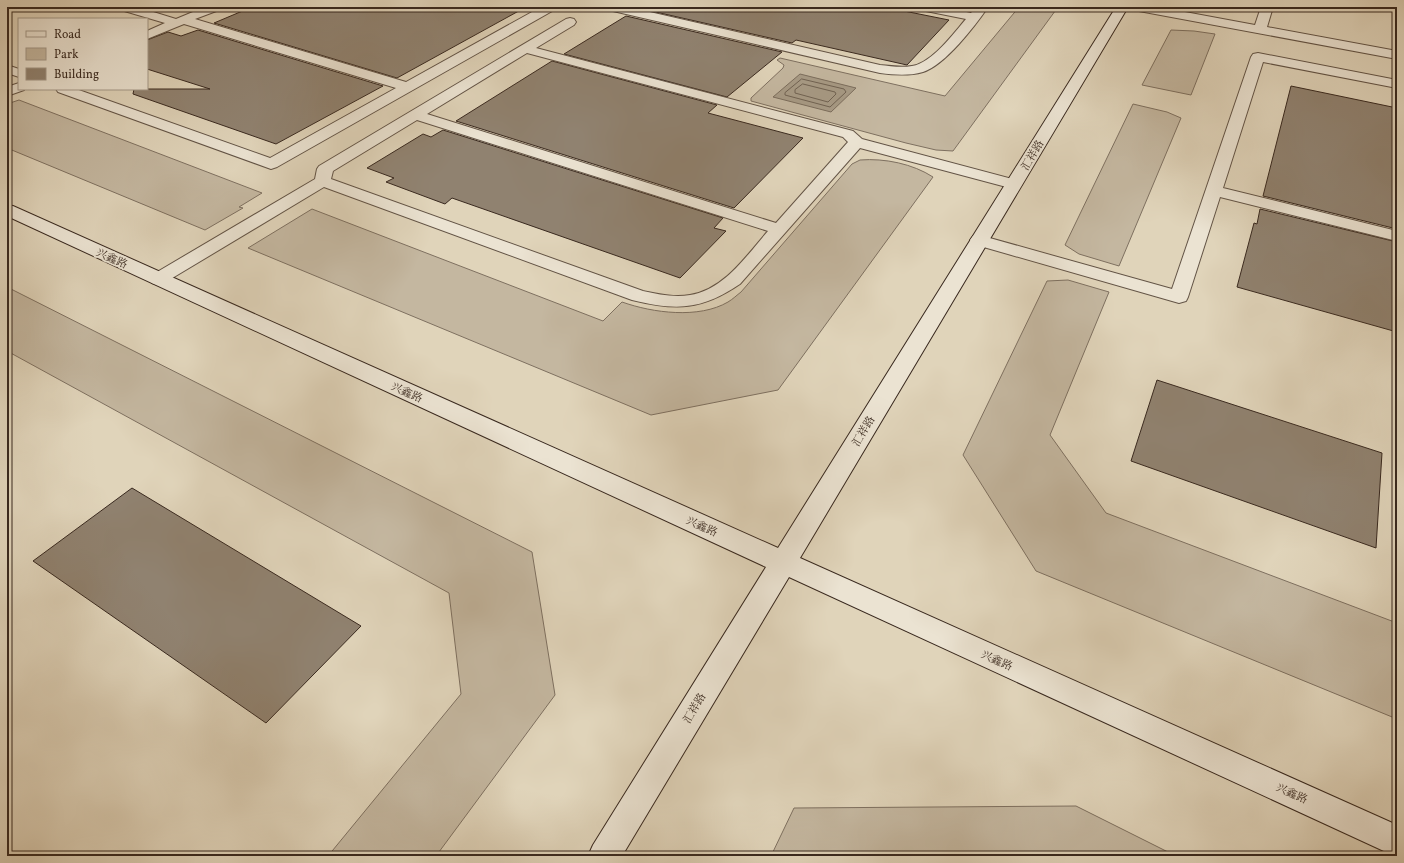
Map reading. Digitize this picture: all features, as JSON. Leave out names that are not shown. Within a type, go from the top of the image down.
[{"type":"main road","points":[[125,7],[180,21],[407,88]]},
{"type":"main road","points":[[148,35],[215,7]]},
{"type":"main road","points":[[67,90],[271,164],[550,7]]},
{"type":"main road","points":[[613,7],[899,72],[923,67],[935,60],[982,7]]},
{"type":"main road","points":[[924,7],[974,17]]},
{"type":"main road","name":"汇祥路","points":[[604,856],[1122,7]]},
{"type":"main road","points":[[1139,7],[1397,55]]},
{"type":"main road","points":[[1260,29],[1267,7]]},
{"type":"main road","points":[[323,181],[325,168],[570,22]]},
{"type":"main road","points":[[525,49],[848,134],[857,142],[1014,184]]},
{"type":"main road","points":[[980,240],[1179,297],[1258,58],[1397,84]]},
{"type":"main road","points":[[7,68],[18,73]]},
{"type":"main road","points":[[7,92],[18,87]]},
{"type":"main road","points":[[415,115],[779,229]]},
{"type":"main road","points":[[323,181],[639,296],[680,303],[700,299],[718,292],[734,280],[857,142]]},
{"type":"main road","points":[[158,279],[323,181]]},
{"type":"main road","points":[[1214,191],[1397,236]]},
{"type":"main road","name":"兴鑫路","points":[[7,210],[1397,841]]},
{"type":"green space","points":[[1019,7],[1058,7],[953,151],[936,150],[906,143],[751,101],[751,98],[783,68],[784,65],[777,60],[780,58],[945,96]]},
{"type":"green space","points":[[1171,30],[1215,34],[1191,95],[1142,85]]},
{"type":"green space","points":[[19,100],[262,193],[239,207],[243,208],[205,230],[7,148],[7,104]]},
{"type":"green space","points":[[1133,104],[1167,112],[1181,118],[1119,266],[1079,254],[1065,245]]},
{"type":"green space","points":[[860,160],[889,161],[908,165],[933,177],[778,390],[651,415],[248,248],[312,209],[603,321],[622,302],[634,306],[662,311],[704,311],[728,302],[741,292],[852,164]]},
{"type":"green space","points":[[1068,280],[1109,292],[1050,435],[1106,513],[1397,623],[1397,719],[1036,571],[963,455],[1047,281]]},
{"type":"green space","points":[[7,287],[532,552],[555,695],[436,856],[328,856],[461,694],[449,593],[7,351]]},
{"type":"green space","points":[[1076,806],[1176,856],[771,856],[794,808]]},
{"type":"water","points":[[800,74],[856,88],[831,112],[773,97]]},
{"type":"building","points":[[252,7],[526,7],[397,78],[214,23]]},
{"type":"building","points":[[884,7],[949,20],[907,65],[796,40],[792,43],[638,8]]},
{"type":"building","points":[[626,16],[782,52],[727,97],[564,54]]},
{"type":"building","points":[[198,30],[383,86],[276,144],[133,94],[134,90],[148,89],[210,89],[148,69],[148,40],[168,32],[181,36]]},
{"type":"building","points":[[552,61],[717,105],[708,113],[803,138],[734,208],[456,121]]},
{"type":"building","points":[[1291,86],[1397,108],[1397,229],[1263,196]]},
{"type":"building","points":[[443,130],[723,218],[714,228],[726,231],[680,278],[452,198],[445,204],[386,182],[394,178],[367,168],[423,134],[431,137]]},
{"type":"building","points":[[1260,209],[1397,242],[1397,332],[1237,287],[1254,223],[1257,224]]},
{"type":"building","points":[[1157,380],[1382,453],[1376,548],[1131,461]]},
{"type":"building","points":[[132,488],[361,626],[266,723],[33,561]]}]
